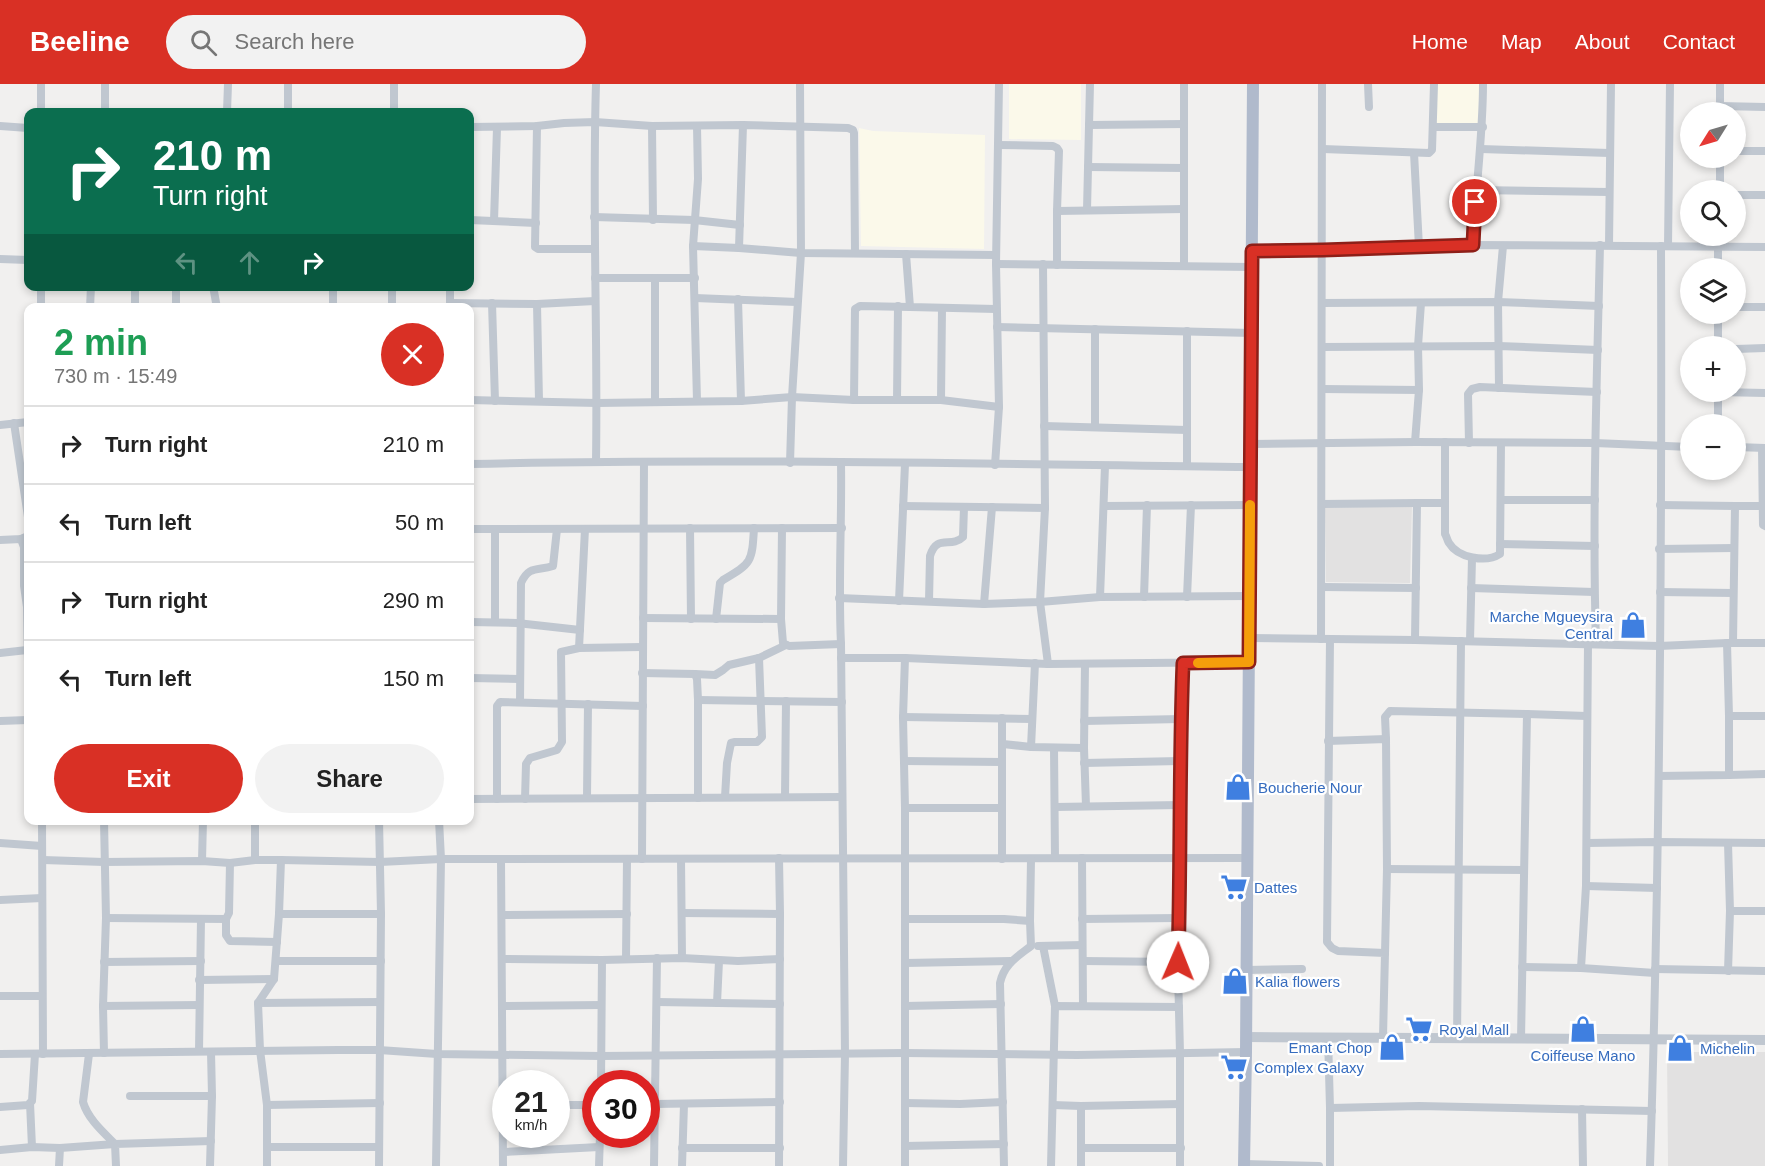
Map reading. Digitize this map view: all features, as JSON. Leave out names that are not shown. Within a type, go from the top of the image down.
[{"type":"main road","points":[[1244,1165],[1253,84]]},
{"type":"street","points":[[41,84],[41,108]]},
{"type":"street","points":[[105,84],[105,108]]},
{"type":"street","points":[[227,108],[228,84]]},
{"type":"street","points":[[288,84],[288,108]]},
{"type":"street","points":[[394,84],[394,108]]},
{"type":"street","points":[[596,84],[594,217],[596,461]]},
{"type":"street","points":[[790,463],[801,254],[800,84]]},
{"type":"street","points":[[995,465],[999,407],[996,259],[999,84]]},
{"type":"street","points":[[1087,210],[1090,84]]},
{"type":"street","points":[[1184,84],[1184,266]]},
{"type":"street","points":[[1322,84],[1322,504],[1328,741],[1327,942],[1338,951],[1385,953]]},
{"type":"street","points":[[1368,84],[1369,107]]},
{"type":"street","points":[[1323,148],[1430,152],[1434,127],[1434,84]]},
{"type":"street","points":[[1473,245],[1483,127],[1483,84]]},
{"type":"street","points":[[1581,968],[1586,886],[1587,716],[1594,592],[1599,306],[1609,192],[1611,84]]},
{"type":"street","points":[[1650,1166],[1659,776],[1659,549],[1670,84]]},
{"type":"street","points":[[1720,84],[1720,102]]},
{"type":"street","points":[[1746,108],[1765,107]]},
{"type":"street","points":[[474,127],[595,123],[652,126],[743,125],[848,128],[854,133],[855,253]]},
{"type":"street","points":[[1089,125],[1184,124]]},
{"type":"street","points":[[739,248],[743,125]]},
{"type":"street","points":[[0,126],[24,128]]},
{"type":"street","points":[[537,126],[534,245],[538,249],[594,249]]},
{"type":"street","points":[[652,126],[653,220]]},
{"type":"street","points":[[697,126],[698,179],[693,246],[698,401]]},
{"type":"street","points":[[1434,127],[1483,127]]},
{"type":"street","points":[[494,221],[497,128]]},
{"type":"street","points":[[998,145],[1053,146],[1059,151],[1057,265]]},
{"type":"street","points":[[1480,149],[1609,153]]},
{"type":"street","points":[[1746,152],[1765,151]]},
{"type":"street","points":[[1414,153],[1419,247]]},
{"type":"street","points":[[1088,167],[1184,168]]},
{"type":"street","points":[[1476,190],[1609,192]]},
{"type":"street","points":[[1746,195],[1765,195]]},
{"type":"street","points":[[1057,211],[1184,209]]},
{"type":"street","points":[[594,217],[694,220],[740,225]]},
{"type":"street","points":[[474,220],[536,223]]},
{"type":"street","points":[[1252,251],[1473,245],[1680,246]]},
{"type":"street","points":[[693,246],[801,254],[906,254],[1057,265],[1252,267]]},
{"type":"street","points":[[1499,388],[1498,302],[1503,246]]},
{"type":"street","points":[[1718,258],[1717,246],[1765,247]]},
{"type":"street","points":[[906,254],[910,307]]},
{"type":"street","points":[[0,259],[24,260]]},
{"type":"street","points":[[1043,264],[1045,508],[1041,602],[1048,664]]},
{"type":"street","points":[[595,278],[695,278]]},
{"type":"street","points":[[655,278],[655,402]]},
{"type":"street","points":[[695,298],[797,302]]},
{"type":"street","points":[[738,299],[741,401]]},
{"type":"street","points":[[474,304],[537,304],[595,300]]},
{"type":"street","points":[[1322,303],[1498,302],[1599,306]]},
{"type":"street","points":[[492,303],[495,401]]},
{"type":"street","points":[[1415,442],[1421,303]]},
{"type":"street","points":[[537,304],[539,401]]},
{"type":"street","points":[[854,400],[855,309],[860,306],[898,306],[996,309]]},
{"type":"street","points":[[897,400],[898,306]]},
{"type":"street","points":[[1746,307],[1765,307]]},
{"type":"street","points":[[941,400],[942,308]]},
{"type":"street","points":[[997,327],[1251,333]]},
{"type":"street","points":[[1095,329],[1095,427]]},
{"type":"street","points":[[1187,331],[1187,466]]},
{"type":"street","points":[[1322,347],[1418,345],[1598,350]]},
{"type":"street","points":[[1746,349],[1765,348]]},
{"type":"street","points":[[1469,443],[1468,394],[1472,389],[1480,387],[1597,392]]},
{"type":"street","points":[[1323,389],[1419,390]]},
{"type":"street","points":[[1746,393],[1765,393]]},
{"type":"street","points":[[474,400],[597,403],[792,398],[941,400],[999,407]]},
{"type":"street","points":[[0,425],[24,422]]},
{"type":"street","points":[[14,423],[24,490]]},
{"type":"street","points":[[1044,426],[1187,429]]},
{"type":"street","points":[[1251,444],[1445,442],[1595,443],[1680,447]]},
{"type":"street","points":[[1445,442],[1445,534],[1450,545],[1472,558],[1491,559],[1500,554],[1501,443]]},
{"type":"street","points":[[1746,447],[1764,448],[1763,525],[1765,526]]},
{"type":"street","points":[[474,464],[720,461],[1250,467]]},
{"type":"street","points":[[642,859],[644,462]]},
{"type":"street","points":[[841,464],[842,528],[839,598],[845,1054],[843,1166]]},
{"type":"street","points":[[899,601],[905,464]]},
{"type":"street","points":[[1100,597],[1105,466]]},
{"type":"street","points":[[1501,500],[1595,501]]},
{"type":"street","points":[[1415,640],[1417,503]]},
{"type":"street","points":[[1322,504],[1445,503]]},
{"type":"street","points":[[1104,506],[1250,504]]},
{"type":"street","points":[[1144,597],[1147,505]]},
{"type":"street","points":[[1187,597],[1191,505]]},
{"type":"street","points":[[1660,505],[1763,506]]},
{"type":"street","points":[[903,506],[1045,508]]},
{"type":"street","points":[[1730,775],[1730,643],[1735,506]]},
{"type":"street","points":[[928,601],[931,551],[938,543],[958,541],[963,537],[964,507]]},
{"type":"street","points":[[984,604],[992,507]]},
{"type":"street","points":[[579,648],[585,528]]},
{"type":"street","points":[[690,528],[691,619]]},
{"type":"street","points":[[716,619],[720,583],[743,568],[751,558],[754,528]]},
{"type":"street","points":[[783,528],[781,619],[782,640],[786,645]]},
{"type":"street","points":[[474,529],[842,528]]},
{"type":"street","points":[[495,529],[495,622]]},
{"type":"street","points":[[520,702],[521,587],[529,571],[553,566],[557,529]]},
{"type":"street","points":[[0,540],[24,537]]},
{"type":"street","points":[[1500,544],[1595,546]]},
{"type":"street","points":[[1659,549],[1734,548]]},
{"type":"street","points":[[1457,1039],[1460,712],[1472,558]]},
{"type":"street","points":[[1323,587],[1416,588]]},
{"type":"street","points":[[1471,588],[1594,592]]},
{"type":"street","points":[[1659,592],[1733,593]]},
{"type":"street","points":[[839,598],[984,604],[1100,597],[1249,596]]},
{"type":"street","points":[[643,618],[781,619]]},
{"type":"street","points":[[474,622],[522,623],[580,630]]},
{"type":"street","points":[[1249,638],[1659,646],[1765,643]]},
{"type":"street","points":[[642,673],[715,675],[729,665],[759,658],[786,645],[841,644]]},
{"type":"street","points":[[525,799],[526,764],[530,758],[553,752],[561,745],[560,653],[562,650],[642,647]]},
{"type":"street","points":[[0,653],[24,650]]},
{"type":"street","points":[[725,797],[730,745],[733,742],[757,742],[762,732],[759,658]]},
{"type":"street","points":[[841,658],[905,658],[1048,664],[1249,662]]},
{"type":"street","points":[[905,658],[903,717],[905,1166]]},
{"type":"street","points":[[1031,747],[1035,663]]},
{"type":"street","points":[[1180,1166],[1178,962],[1180,719],[1183,663]]},
{"type":"street","points":[[1085,664],[1086,806]]},
{"type":"street","points":[[695,674],[698,679],[698,798]]},
{"type":"street","points":[[474,678],[520,679]]},
{"type":"street","points":[[698,700],[842,702]]},
{"type":"street","points":[[785,797],[786,701]]},
{"type":"street","points":[[497,799],[497,706],[500,702],[642,706]]},
{"type":"street","points":[[587,798],[588,704]]},
{"type":"street","points":[[1383,1037],[1387,869],[1385,717],[1390,711],[1587,716]]},
{"type":"street","points":[[1521,1039],[1527,714]]},
{"type":"street","points":[[1730,716],[1765,716]]},
{"type":"street","points":[[903,717],[1032,719]]},
{"type":"street","points":[[1002,718],[1002,859]]},
{"type":"street","points":[[1084,721],[1180,719]]},
{"type":"street","points":[[0,721],[24,720]]},
{"type":"street","points":[[1328,741],[1386,738]]},
{"type":"street","points":[[1003,744],[1084,748]]},
{"type":"street","points":[[1054,748],[1055,858]]},
{"type":"street","points":[[903,760],[1002,762]]},
{"type":"street","points":[[1084,763],[1180,761]]},
{"type":"street","points":[[1659,776],[1765,774]]},
{"type":"street","points":[[474,799],[842,797]]},
{"type":"street","points":[[1054,807],[1180,805]]},
{"type":"street","points":[[905,808],[1002,808]]},
{"type":"street","points":[[32,1147],[30,1103],[39,1054],[42,996],[42,825]]},
{"type":"street","points":[[104,825],[106,918],[104,1053]]},
{"type":"street","points":[[202,861],[203,825]]},
{"type":"street","points":[[255,825],[255,860]]},
{"type":"street","points":[[379,825],[381,962],[379,1166]]},
{"type":"street","points":[[436,1166],[440,825]]},
{"type":"street","points":[[0,843],[42,846]]},
{"type":"street","points":[[1587,843],[1765,843]]},
{"type":"street","points":[[1728,843],[1730,912],[1728,971]]},
{"type":"street","points":[[779,858],[779,1166]]},
{"type":"street","points":[[1082,858],[1083,1006]]},
{"type":"street","points":[[43,860],[230,863],[255,860],[380,862],[441,859],[1247,858]]},
{"type":"street","points":[[626,959],[627,859]]},
{"type":"street","points":[[681,859],[682,958]]},
{"type":"street","points":[[1031,859],[1029,921],[1031,946]]},
{"type":"street","points":[[267,1166],[267,1105],[260,1050],[258,1003],[271,986],[276,961],[281,860]]},
{"type":"street","points":[[501,860],[503,1070]]},
{"type":"street","points":[[230,863],[226,935],[230,941],[277,942]]},
{"type":"street","points":[[1387,869],[1524,870]]},
{"type":"street","points":[[1586,886],[1657,888]]},
{"type":"street","points":[[0,900],[42,898]]},
{"type":"street","points":[[1730,912],[1765,911]]},
{"type":"street","points":[[682,913],[780,914]]},
{"type":"street","points":[[279,915],[381,914]]},
{"type":"street","points":[[502,915],[627,914]]},
{"type":"street","points":[[106,918],[226,919]]},
{"type":"street","points":[[1082,919],[1179,918]]},
{"type":"street","points":[[199,1051],[201,919]]},
{"type":"street","points":[[905,919],[1029,921]]},
{"type":"street","points":[[1004,1166],[1001,979],[1011,961],[1031,946],[1082,945]]},
{"type":"street","points":[[1043,946],[1055,1006],[1051,1166]]},
{"type":"street","points":[[656,1070],[657,958]]},
{"type":"street","points":[[503,959],[682,958],[720,961],[780,959]]},
{"type":"street","points":[[601,1070],[602,960]]},
{"type":"street","points":[[104,962],[201,961]]},
{"type":"street","points":[[276,961],[381,962]]},
{"type":"street","points":[[717,1003],[720,961]]},
{"type":"street","points":[[905,963],[1011,961]]},
{"type":"street","points":[[1083,961],[1178,962]]},
{"type":"street","points":[[1522,967],[1655,971],[1765,971]]},
{"type":"street","points":[[1246,970],[1302,969]]},
{"type":"street","points":[[199,980],[273,979]]},
{"type":"street","points":[[0,996],[42,996]]},
{"type":"street","points":[[258,1003],[380,1002]]},
{"type":"street","points":[[657,1002],[780,1004]]},
{"type":"street","points":[[904,1006],[1001,1004]]},
{"type":"street","points":[[103,1006],[199,1005]]},
{"type":"street","points":[[503,1005],[601,1005]]},
{"type":"street","points":[[1055,1006],[1179,1007]]},
{"type":"street","points":[[1246,1036],[1654,1041],[1765,1040]]},
{"type":"street","points":[[1328,1037],[1330,1166]]},
{"type":"street","points":[[0,1054],[260,1050],[380,1050],[437,1054],[601,1056],[1246,1052]]},
{"type":"street","points":[[210,1052],[212,1096],[210,1166]]},
{"type":"street","points":[[88,1054],[83,1102],[98,1126],[116,1144],[116,1166]]},
{"type":"street","points":[[130,1096],[212,1096]]},
{"type":"street","points":[[660,1104],[780,1102]]},
{"type":"street","points":[[905,1103],[1003,1102]]},
{"type":"street","points":[[0,1107],[30,1103]]},
{"type":"street","points":[[267,1105],[380,1103]]},
{"type":"street","points":[[682,1166],[684,1104]]},
{"type":"street","points":[[1053,1105],[1180,1104]]},
{"type":"street","points":[[1081,1166],[1082,1106]]},
{"type":"street","points":[[1330,1108],[1419,1106],[1652,1111]]},
{"type":"street","points":[[1582,1109],[1583,1166]]},
{"type":"street","points":[[0,1150],[211,1141]]},
{"type":"street","points":[[905,1146],[1004,1144]]},
{"type":"street","points":[[267,1148],[379,1147]]},
{"type":"street","points":[[59,1166],[60,1148]]},
{"type":"street","points":[[502,1166],[503,1148]]},
{"type":"street","points":[[503,1152],[582,1148]]},
{"type":"street","points":[[599,1148],[599,1166]]},
{"type":"street","points":[[654,1148],[654,1166]]},
{"type":"street","points":[[682,1148],[780,1148]]},
{"type":"street","points":[[1081,1148],[1181,1148]]},
{"type":"street","points":[[1244,1165],[1319,1166]]},
{"type":"shaded area","points":[[1009,84],[1081,84],[1081,140],[1009,139]]},
{"type":"shaded area","points":[[1436,84],[1480,84],[1480,125],[1436,125]]},
{"type":"shaded area","points":[[859,128],[873,131],[985,135],[984,249],[861,246]]},
{"type":"shaded area","points":[[1325,505],[1412,505],[1410,583],[1326,582]]},
{"type":"shaded area","points":[[1667,1052],[1765,1052],[1765,1166],[1668,1166]]},
{"type":"slow traffic","points":[[1198,663],[1249,662],[1250,505]]},
{"type":"place","name":"Marche Mgueysira Central","points":[[1633,625]]},
{"type":"place","name":"Boucherie Nour","points":[[1238,787]]},
{"type":"place","name":"Dattes","points":[[1234,887]]},
{"type":"place","name":"Kalia flowers","points":[[1235,981]]},
{"type":"place","name":"Royal Mall","points":[[1419,1029]]},
{"type":"place","name":"Coiffeuse Mano","points":[[1583,1029]]},
{"type":"place","name":"Emant Chop","points":[[1392,1047]]},
{"type":"place","name":"Michelin","points":[[1680,1048]]},
{"type":"place","name":"Complex Galaxy","points":[[1234,1067]]},
{"type":"route","points":[[1178,962],[1183,663],[1249,662],[1252,251],[1473,245],[1475,202]]}]
